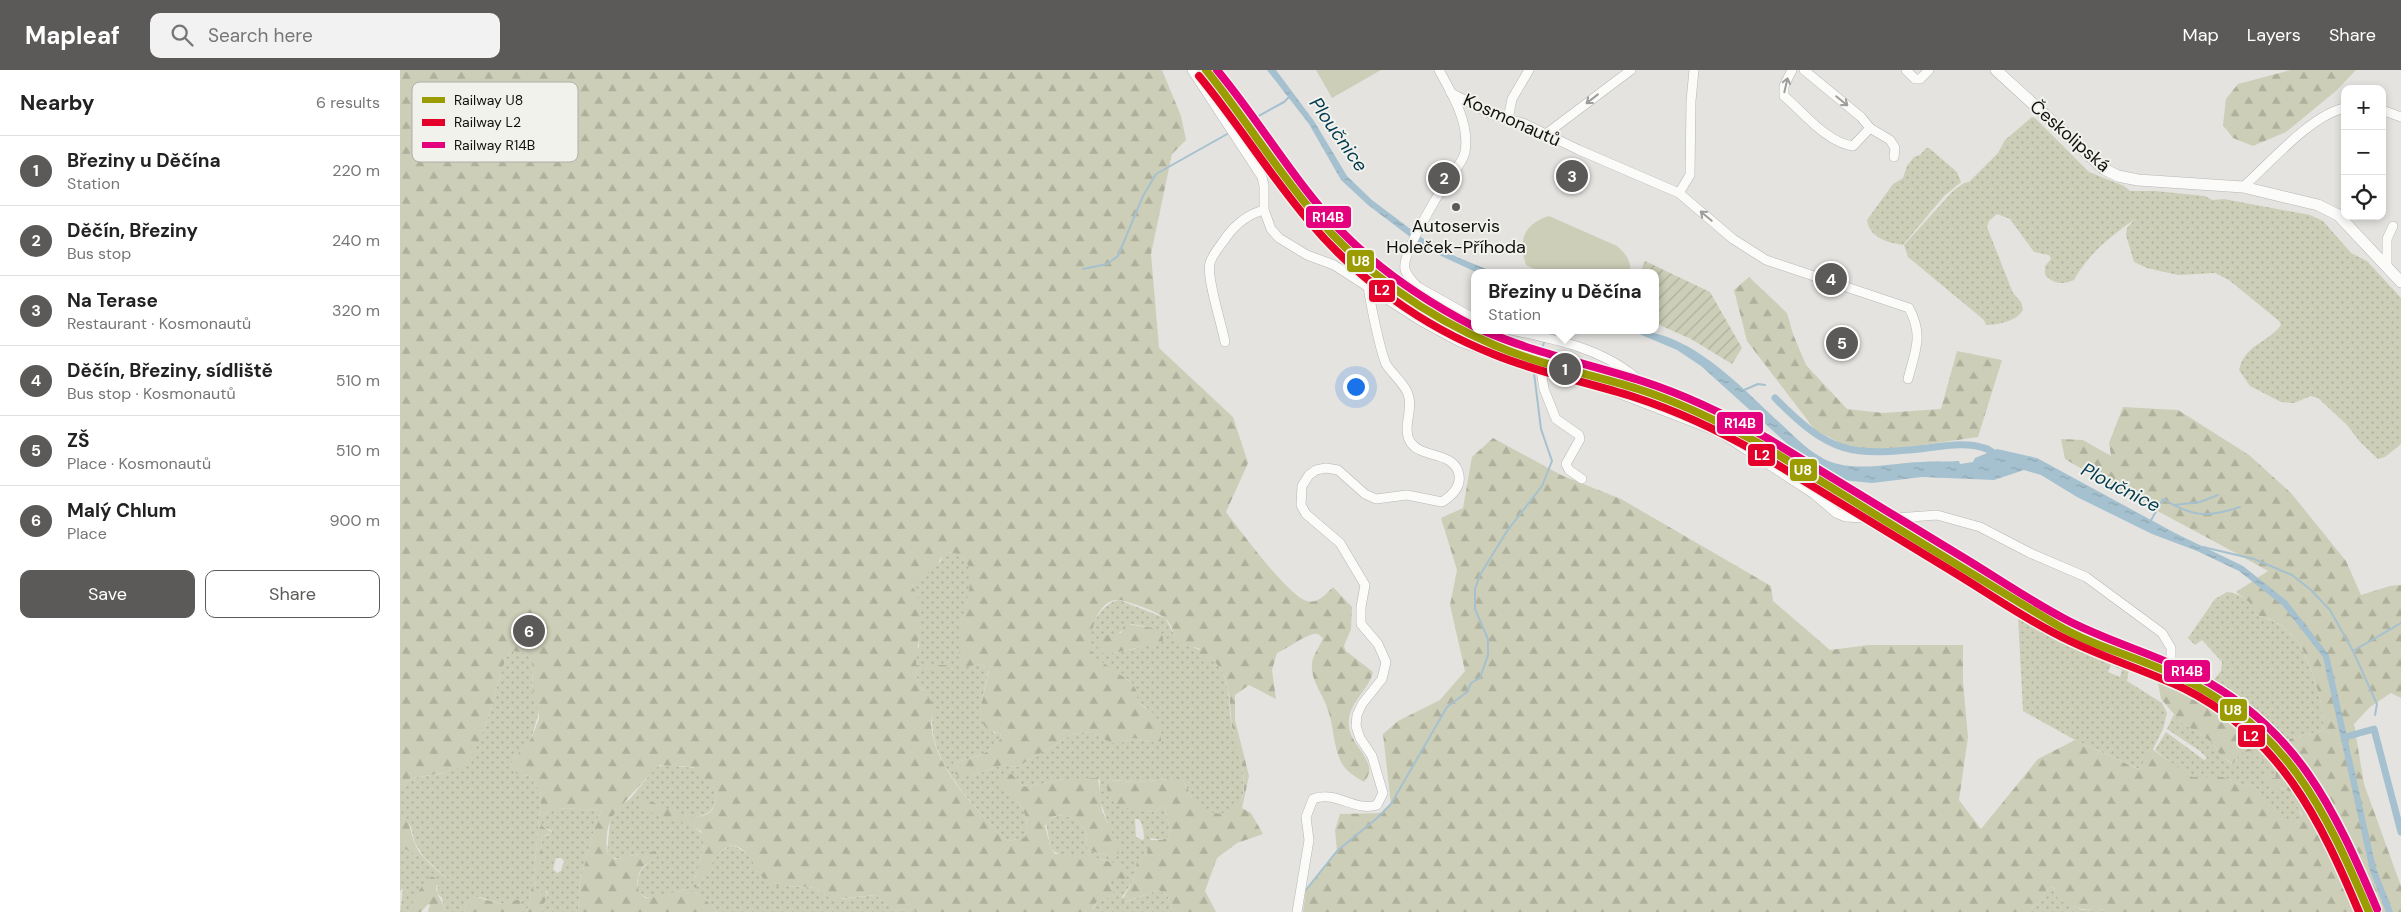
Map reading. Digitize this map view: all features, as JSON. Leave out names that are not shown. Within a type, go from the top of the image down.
[{"type":"main road","name":"Českolipská","points":[[1996,70],[2104,169],[2118,176],[2138,180],[2243,187],[2318,205],[2338,215],[2401,282]]},
{"type":"street","points":[[1192,70],[1262,177],[1264,210],[1271,229],[1288,245],[1334,265],[1421,321],[1460,342],[1541,370],[1600,386],[1634,398],[1735,440],[1763,462],[1814,494],[1836,513],[1846,517],[1882,519],[1923,515],[1953,518],[1980,527],[2030,553],[2086,577],[2162,633],[2170,648],[2171,673]]},
{"type":"street","name":"Kosmonautů","points":[[1439,70],[1451,93],[1493,115],[1546,134],[1679,193],[1733,240],[1766,260],[1909,308],[1916,323],[1918,337],[1908,380]]},
{"type":"street","points":[[1508,119],[1512,99],[1529,70]]},
{"type":"street","points":[[1546,134],[1631,70]]},
{"type":"street","points":[[1679,193],[1690,175],[1691,101],[1694,70]]},
{"type":"street","points":[[1792,70],[1784,86],[1784,96],[1826,133],[1844,145],[1853,146],[1870,128]]},
{"type":"street","points":[[1804,70],[1861,117],[1870,128],[1890,140],[1895,148],[1894,157]]},
{"type":"street","points":[[1906,70],[1915,79],[1920,79],[1929,70]]},
{"type":"street","points":[[1451,93],[1461,114],[1465,147],[1462,160],[1408,251],[1405,269],[1411,281],[1471,317]]},
{"type":"street","points":[[1461,114],[1473,104]]},
{"type":"street","points":[[2243,187],[2308,128],[2324,116],[2341,110]]},
{"type":"street","points":[[2386,111],[2401,117]]},
{"type":"street","points":[[1225,342],[1216,302],[1211,289],[1211,261],[1230,233],[1240,223],[1251,214],[1264,210]]},
{"type":"street","points":[[2387,266],[2387,239],[2393,226]]},
{"type":"street","points":[[1297,912],[1309,840],[1306,817],[1314,799],[1332,796],[1358,807],[1367,808],[1377,805],[1383,793],[1372,756],[1360,738],[1356,726],[1357,715],[1362,704],[1382,679],[1386,662],[1378,644],[1361,624],[1361,607],[1365,585],[1340,543],[1306,514],[1301,506],[1302,486],[1309,475],[1316,470],[1326,468],[1338,470],[1366,494],[1376,499],[1407,496],[1442,502],[1456,492],[1458,484],[1459,473],[1455,465],[1447,460],[1423,452],[1409,440],[1407,429],[1411,404],[1408,393],[1386,363],[1368,286]]},
{"type":"street","points":[[1531,334],[1546,337],[1600,356],[1625,369],[1635,377],[1637,383],[1634,398]]},
{"type":"street","points":[[1541,370],[1544,389],[1556,419],[1579,435],[1580,439],[1566,464],[1569,470],[1582,479]]},
{"type":"green space","points":[[400,70],[1162,70],[1181,116],[1186,140],[1172,154],[1151,254],[1159,348],[1233,417],[1248,463],[1226,512],[1277,576],[1299,597],[1311,602],[1315,601],[1333,587],[1352,607],[1351,629],[1344,646],[1346,651],[1373,672],[1367,686],[1354,705],[1349,719],[1351,734],[1364,755],[1369,768],[1364,782],[1348,771],[1338,756],[1328,710],[1313,675],[1312,663],[1323,638],[1318,634],[1314,634],[1277,653],[1272,670],[1276,699],[1249,685],[1235,695],[1235,720],[1249,776],[1242,808],[1251,813],[1263,834],[1237,843],[1217,858],[1205,891],[1216,912],[1173,912],[1168,897],[1159,890],[1124,902],[1122,900],[1133,881],[1137,862],[1147,858],[1148,840],[1162,840],[1168,837],[1170,831],[1165,807],[1162,806],[1154,812],[1120,807],[1107,791],[1108,780],[1137,782],[1180,778],[1198,805],[1214,813],[1227,812],[1237,807],[1242,799],[1244,777],[1233,733],[1229,693],[1224,675],[1212,659],[1203,662],[1198,656],[1200,649],[1180,645],[1171,626],[1162,616],[1129,602],[1111,601],[1099,612],[1095,621],[1091,639],[1092,655],[1132,683],[1137,692],[1138,703],[1155,714],[1161,741],[1158,743],[1134,738],[1120,743],[1112,743],[1092,733],[1084,732],[1071,735],[1017,767],[1002,765],[971,776],[960,777],[951,770],[953,763],[987,752],[1001,737],[1000,733],[990,730],[984,724],[981,716],[981,707],[989,669],[981,664],[965,667],[960,662],[959,634],[968,596],[970,571],[966,562],[959,555],[946,552],[931,571],[916,580],[912,586],[918,595],[920,624],[916,665],[952,665],[953,667],[916,671],[920,687],[933,705],[934,711],[931,724],[934,741],[940,757],[948,772],[969,801],[1009,841],[1025,837],[1026,820],[1016,799],[998,782],[999,776],[1002,774],[1012,774],[1023,786],[1028,787],[1064,779],[1098,778],[1102,811],[1119,847],[1118,856],[1111,857],[1088,850],[1085,829],[1070,818],[1059,815],[1049,820],[1045,826],[1051,849],[1055,854],[1081,854],[1111,862],[1118,865],[1127,876],[1125,879],[1121,879],[1110,875],[1108,878],[1114,897],[1099,900],[1092,912],[916,912],[907,908],[894,911],[876,895],[837,899],[829,898],[815,887],[771,886],[761,876],[750,857],[740,848],[733,845],[720,852],[696,888],[693,886],[704,845],[701,831],[687,824],[651,812],[641,804],[641,800],[647,799],[680,814],[702,816],[710,812],[715,803],[716,789],[703,780],[702,773],[693,767],[660,765],[611,819],[607,832],[607,854],[615,859],[655,851],[657,854],[656,859],[646,864],[638,876],[638,890],[643,896],[647,898],[689,889],[704,898],[717,912],[578,912],[580,882],[596,822],[602,810],[552,808],[542,817],[542,826],[553,833],[543,836],[542,839],[542,856],[535,888],[535,893],[539,895],[545,890],[548,895],[540,912],[527,912],[534,875],[541,797],[540,791],[529,776],[517,774],[511,766],[513,759],[531,739],[539,719],[539,712],[533,699],[532,661],[526,653],[512,651],[506,657],[484,730],[471,759],[454,771],[413,778],[400,785]]},
{"type":"green space","points":[[1316,70],[1381,70],[1332,98]]},
{"type":"green space","points":[[2291,70],[2356,70],[2336,91],[2286,132],[2253,146],[2233,138],[2223,125],[2226,99],[2238,84]]},
{"type":"green space","points":[[2032,117],[2089,172],[2124,186],[2130,191],[2155,191],[2205,196],[2212,200],[2224,199],[2310,215],[2323,221],[2351,253],[2367,261],[2401,298],[2401,444],[2385,457],[2378,459],[2360,442],[2347,425],[2318,398],[2311,396],[2294,403],[2281,402],[2250,386],[2239,370],[2242,361],[2251,349],[2276,331],[2281,325],[2279,321],[2229,280],[2215,273],[2178,275],[2147,268],[2134,262],[2126,235],[2127,228],[2135,219],[2117,232],[2086,261],[2074,280],[2062,283],[2055,282],[2045,275],[2045,266],[2051,259],[2049,255],[2034,252],[2010,219],[1997,214],[1989,221],[1987,227],[2013,293],[2021,302],[2023,309],[2017,317],[2007,322],[1996,324],[1986,325],[1984,320],[1908,257],[1904,245],[1952,192],[1964,183],[1969,182],[1998,153],[2005,140]]},
{"type":"green space","points":[[1926,148],[1929,148],[1957,172],[1961,182],[1944,196],[1903,245],[1880,238],[1872,231],[1867,220],[1893,184],[1903,178],[1907,166],[1914,157],[1920,155]]},
{"type":"green space","points":[[1549,216],[1617,246],[1627,258],[1630,269],[1534,269],[1526,265],[1523,241],[1528,229],[1540,219]]},
{"type":"green space","points":[[1645,261],[1710,292],[1742,348],[1732,364],[1691,339],[1659,325],[1659,269],[1642,269]]},
{"type":"green space","points":[[1749,277],[1787,313],[1793,334],[1806,365],[1847,409],[1883,413],[1941,409],[1957,351],[2002,360],[1978,437],[1894,449],[1866,449],[1846,446],[1815,430],[1747,341],[1734,290]]},
{"type":"green space","points":[[2123,407],[2178,410],[2249,455],[2291,493],[2346,561],[2361,595],[2390,586],[2401,585],[2401,698],[2391,693],[2370,707],[2354,724],[2364,784],[2401,886],[2401,912],[2375,912],[2333,816],[2317,789],[2291,754],[2289,739],[2321,731],[2323,713],[2317,686],[2307,659],[2298,642],[2280,624],[2256,615],[2249,602],[2236,592],[2268,571],[2065,459],[2061,439],[2083,440],[2111,456],[2109,443]]},
{"type":"green space","points":[[1493,438],[1561,475],[1621,499],[1771,586],[1773,601],[1830,650],[1869,645],[1963,645],[1963,682],[1968,737],[1959,800],[1981,829],[2038,759],[2075,740],[2139,769],[2152,749],[2192,777],[2223,777],[2241,785],[2253,786],[2280,815],[2293,822],[2298,822],[2302,814],[2286,788],[2274,789],[2264,782],[2264,777],[2275,778],[2276,771],[2250,751],[2241,753],[2233,764],[2220,755],[2213,743],[2181,722],[2161,699],[2156,672],[2208,698],[2232,714],[2274,751],[2310,796],[2340,855],[2364,912],[2106,912],[2100,909],[2080,908],[2066,903],[2056,898],[2055,889],[2052,887],[2047,889],[2041,901],[2027,912],[1303,912],[1306,889],[1337,851],[1335,830],[1340,814],[1382,813],[1391,804],[1383,734],[1398,721],[1440,700],[1465,671],[1450,605],[1457,570],[1441,518],[1463,508],[1472,457]]},
{"type":"green space","points":[[946,552],[959,555],[967,562],[970,571],[968,596],[960,631],[959,655],[970,666],[981,664],[989,669],[982,700],[993,733],[1000,733],[1001,737],[987,752],[953,763],[966,776],[1002,765],[1017,767],[1071,735],[1084,732],[1092,733],[1113,743],[1120,743],[1134,738],[1158,743],[1147,708],[1138,703],[1132,683],[1097,660],[1090,649],[1090,632],[1094,623],[1105,608],[1112,603],[1119,600],[1165,618],[1180,645],[1200,650],[1219,666],[1227,685],[1232,725],[1242,766],[1244,789],[1237,807],[1221,814],[1205,811],[1198,806],[1180,778],[1137,782],[1111,780],[1148,811],[1154,812],[1162,806],[1165,807],[1170,831],[1168,837],[1162,840],[1151,838],[1147,858],[1136,868],[1133,881],[1122,897],[1125,902],[1159,890],[1168,897],[1173,912],[1092,912],[1098,899],[1114,897],[1108,878],[1110,875],[1122,871],[1116,865],[1107,861],[1065,855],[1051,849],[1046,823],[1056,816],[1066,816],[1076,821],[1085,829],[1088,850],[1111,857],[1109,827],[1099,797],[1100,780],[1064,779],[1028,787],[1023,786],[1012,774],[999,782],[1021,806],[1026,820],[1025,837],[1009,841],[980,812],[954,780],[943,762],[936,745],[932,727],[934,709],[918,684],[916,671],[952,665],[916,666],[915,654],[919,647],[916,593],[912,586],[914,580],[941,561],[942,554]],"holes":[[[1131,624],[1155,628],[1138,648],[1114,653],[1100,636],[1116,635]],[[1135,819],[1139,819],[1142,826],[1144,839],[1142,840],[1136,837]]]},
{"type":"green space","points":[[2227,592],[2237,594],[2245,599],[2252,606],[2256,615],[2280,625],[2290,632],[2298,642],[2317,686],[2323,713],[2321,731],[2289,739],[2284,738],[2214,687],[2213,681],[2221,671],[2222,662],[2202,640],[2195,645],[2188,638],[2215,599]]},
{"type":"green space","points":[[2018,616],[2077,647],[2079,645],[2128,664],[2127,681],[2162,703],[2167,713],[2163,729],[2153,749],[2139,769],[2075,740],[2023,711]],"holes":[[[2111,665],[2122,670],[2120,677],[2108,672]]]},
{"type":"green space","points":[[1125,624],[1155,628],[1163,637],[1163,642],[1114,653],[1101,653],[1097,646],[1100,636],[1121,633]]},
{"type":"green space","points":[[512,651],[526,653],[532,661],[533,698],[539,712],[531,739],[513,759],[511,766],[522,775],[529,776],[540,791],[541,797],[534,875],[527,912],[522,912],[520,899],[501,904],[480,897],[468,900],[464,912],[445,912],[442,898],[437,893],[438,885],[415,900],[408,912],[400,912],[403,889],[400,891],[400,845],[420,857],[451,882],[424,857],[415,843],[411,827],[400,812],[400,785],[413,778],[445,773],[484,730],[506,657]]},
{"type":"green space","points":[[2174,714],[2181,722],[2213,743],[2220,755],[2232,764],[2236,761],[2239,754],[2247,750],[2258,755],[2276,771],[2274,780],[2266,776],[2281,789],[2287,788],[2302,818],[2296,823],[2284,818],[2272,808],[2253,786],[2241,785],[2223,777],[2192,778],[2155,750],[2166,732],[2204,760],[2207,758],[2200,751],[2167,729]]},
{"type":"green space","points":[[664,765],[696,768],[702,773],[707,782],[716,789],[715,802],[710,811],[702,815],[681,815],[659,807],[650,801],[674,819],[695,827],[703,835],[704,845],[693,886],[699,886],[708,868],[717,856],[727,847],[733,845],[748,854],[774,886],[815,887],[825,895],[843,899],[876,895],[894,911],[907,908],[916,912],[717,912],[704,898],[689,889],[656,897],[642,895],[638,889],[640,872],[656,859],[642,854],[615,858],[607,854],[610,821],[622,804],[630,799],[656,767]]},
{"type":"green space","points":[[552,808],[602,810],[596,822],[580,882],[578,912],[540,912],[548,895],[547,891],[537,896],[535,893],[542,840],[543,836],[549,835],[552,831],[542,826],[542,817]],"holes":[[[556,858],[561,858],[564,861],[561,871],[557,873],[553,869]]]},
{"type":"green space","points":[[400,812],[408,823],[415,844],[422,855],[451,882],[420,857],[400,846]]},
{"type":"green space","points":[[429,877],[434,877],[437,883],[437,893],[445,912],[428,912],[430,905],[428,904],[421,912],[408,912],[420,889]]},
{"type":"green space","points":[[2052,887],[2074,907],[2084,910],[2100,909],[2106,912],[2027,912],[2041,901],[2047,889]]},
{"type":"green space","points":[[473,896],[501,904],[520,899],[523,909],[522,912],[464,912],[468,900]]},
{"type":"water","points":[[1267,70],[1276,70],[1314,121],[1347,176],[1372,200],[1429,243],[1486,269],[1471,270],[1426,249],[1368,205],[1341,180],[1309,124]]},
{"type":"water","points":[[1639,334],[1658,334],[1692,349],[1729,376],[1801,443],[1826,460],[1837,464],[1861,467],[1959,461],[1960,464],[1973,462],[1975,458],[1997,449],[2037,458],[2175,533],[2243,566],[2287,601],[2329,655],[2376,868],[2393,912],[2386,912],[2370,871],[2323,657],[2283,606],[2239,571],[2197,551],[2152,534],[2077,497],[2041,475],[2024,470],[1994,480],[1922,477],[1872,483],[1842,480],[1802,457],[1701,366],[1677,350]]},
{"type":"waterway","points":[[1235,129],[1284,102],[1291,95]]},
{"type":"waterway","points":[[1083,269],[1107,264],[1118,256],[1143,196],[1156,174],[1229,133]]},
{"type":"waterway","points":[[1539,356],[1545,340]]},
{"type":"waterway","points":[[1305,891],[1337,851],[1391,804],[1447,707],[1467,692],[1471,683],[1480,678],[1488,655],[1488,639],[1475,609],[1475,589],[1480,575],[1507,531],[1542,486],[1552,461],[1541,429],[1534,373]]},
{"type":"waterway","points":[[1744,390],[1758,384],[1765,385]]},
{"type":"waterway","points":[[1775,398],[1811,431],[1827,441],[1843,447],[1860,451],[1879,452],[1970,445],[1986,449],[1997,455]]},
{"type":"waterway","points":[[2174,505],[2200,502],[2218,495]]},
{"type":"waterway","name":"Ploučnice","points":[[2150,522],[2163,499],[2183,509],[2200,514],[2218,513],[2240,507]]},
{"type":"waterway","points":[[2203,547],[2254,559],[2292,575],[2311,590],[2330,610],[2353,651],[2377,704],[2375,715]]},
{"type":"waterway","points":[[2353,651],[2401,623]]},
{"type":"waterway","points":[[2345,737],[2374,729],[2401,832]]},
{"type":"rail line","name":"U8","points":[[1206,70],[1273,161],[1334,236],[1375,274],[1397,290],[1420,306],[1471,334]]},
{"type":"rail line","name":"R14B","points":[[1217,70],[1307,192],[1340,230],[1355,245],[1403,284],[1471,325]]},
{"type":"rail line","name":"L2","points":[[1199,76],[1227,111],[1266,166],[1327,242],[1369,281],[1416,315],[1467,343],[1510,361],[1634,397],[1666,408],[1713,429],[1758,453],[2043,627],[2088,649],[2185,689],[2218,709],[2247,731],[2272,756],[2293,784],[2312,813],[2329,845],[2359,912]]},
{"type":"rail line","name":"U8","points":[[1471,334],[1511,352],[1547,364],[1638,389],[1717,421],[1762,445],[2071,633],[2162,669],[2215,696],[2247,720],[2274,745],[2297,774],[2335,838],[2369,912]]},
{"type":"rail line","name":"R14B","points":[[1492,334],[1542,352],[1658,387],[1690,399],[1737,421],[2050,611],[2095,634],[2179,667],[2230,696],[2260,720],[2286,746],[2308,774],[2345,837],[2377,909]]},
{"type":"place","name":"Na Terase","points":[[1572,176]]},
{"type":"place","name":"Děčín, Březiny","points":[[1444,178]]},
{"type":"place","name":"Autoservis Holeček-Příhoda","points":[[1456,207]]},
{"type":"place","name":"Děčín, Březiny, sídliště","points":[[1831,279]]},
{"type":"place","name":"ZŠ","points":[[1842,343]]},
{"type":"place","name":"Březiny u Děčína","points":[[1565,369]]},
{"type":"place","name":"Malý Chlum","points":[[529,631]]}]
